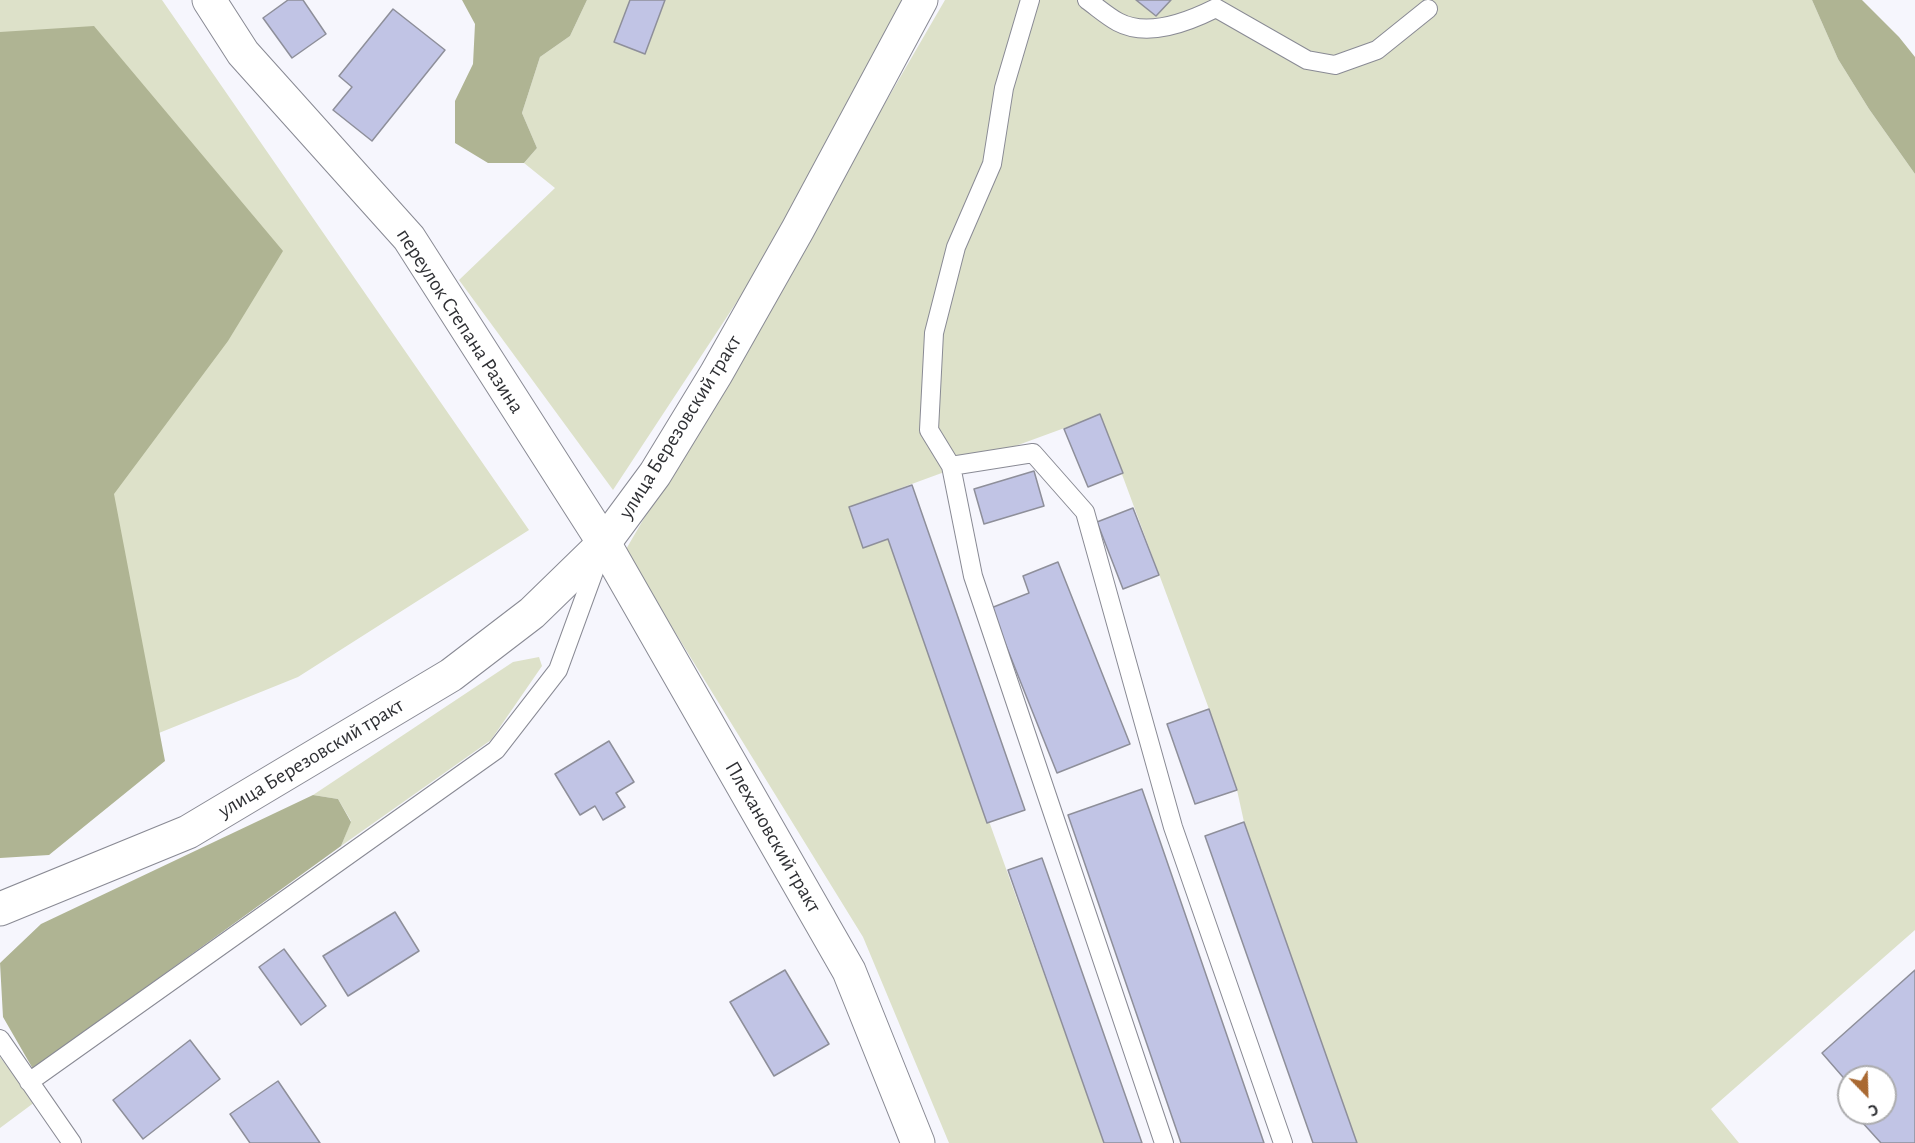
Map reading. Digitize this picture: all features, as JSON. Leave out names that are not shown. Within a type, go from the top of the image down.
[{"type":"street","name":"переулок Степана Разина","points":[[208,0],[243,53],[409,238],[604,543]]},
{"type":"street","name":"улица Березовский тракт","points":[[0,909],[188,832],[451,675],[532,613],[604,543],[655,474],[716,374],[798,229],[921,0]]},
{"type":"street","name":"Плехановский тракт","points":[[604,543],[849,971],[918,1143]]},
{"type":"lane","points":[[1030,0],[1004,88],[992,164],[956,247],[934,333],[929,430],[951,466],[973,576],[1164,1143]]},
{"type":"lane","points":[[1087,0],[1119,23],[1148,30],[1196,18],[1216,8],[1307,60],[1335,65],[1377,50],[1428,9]]},
{"type":"lane","points":[[951,466],[1032,453],[1085,512],[1173,827],[1283,1143]]},
{"type":"lane","points":[[29,1082],[496,750],[558,670],[604,543]]},
{"type":"lane","points":[[0,1039],[72,1143]]},
{"type":"green space","points":[[0,0],[162,0],[529,530],[298,677],[0,797]]},
{"type":"green space","points":[[462,0],[587,0],[570,36],[540,57],[522,113],[537,148],[524,163],[488,163],[455,143],[455,101],[473,64],[475,24]]},
{"type":"green space","points":[[587,0],[909,0],[790,221],[613,490],[459,280],[555,188],[524,163],[537,148],[522,113],[540,57],[570,36]]},
{"type":"green space","points":[[945,0],[1812,0],[1838,59],[1869,109],[1915,174],[1915,930],[1711,1109],[1739,1143],[1357,1143],[1244,822],[1237,790],[1209,709],[1100,415],[849,507],[863,548],[889,539],[1104,1143],[949,1143],[863,937],[625,551]]},
{"type":"green space","points":[[1812,0],[1862,0],[1899,37],[1915,57],[1915,174],[1869,109],[1838,59]]},
{"type":"green space","points":[[94,26],[283,251],[228,341],[114,494],[165,761],[49,855],[0,858],[0,32]]},
{"type":"green space","points":[[539,657],[542,666],[491,740],[341,846],[351,821],[338,799],[313,795],[513,662]]},
{"type":"green space","points":[[313,795],[338,799],[351,822],[341,846],[33,1069],[3,1017],[0,963],[41,924]]},
{"type":"green space","points":[[0,1057],[35,1102],[0,1128]]},
{"type":"building","points":[[288,0],[303,0],[326,34],[292,58],[263,18]]},
{"type":"building","points":[[630,0],[665,0],[645,54],[614,42]]},
{"type":"building","points":[[1136,0],[1171,0],[1156,16]]},
{"type":"building","points":[[393,9],[445,50],[372,141],[333,110],[352,87],[339,76]]},
{"type":"building","points":[[1100,414],[1123,473],[1088,487],[1064,429]]},
{"type":"building","points":[[1034,471],[1044,506],[984,524],[974,489]]},
{"type":"building","points":[[912,485],[1025,810],[987,823],[888,539],[863,548],[849,507]]},
{"type":"building","points":[[1133,508],[1159,575],[1123,589],[1097,522]]},
{"type":"building","points":[[1058,562],[1130,744],[1057,773],[991,608],[1029,593],[1023,576]]},
{"type":"building","points":[[1209,709],[1237,790],[1195,804],[1167,724]]},
{"type":"building","points":[[609,741],[634,782],[616,793],[625,807],[603,820],[595,806],[580,815],[555,774]]},
{"type":"building","points":[[1142,789],[1264,1143],[1181,1143],[1068,815]]},
{"type":"building","points":[[1244,822],[1357,1143],[1313,1143],[1205,836]]},
{"type":"building","points":[[1042,858],[1142,1143],[1104,1143],[1008,870]]},
{"type":"building","points":[[395,912],[419,951],[348,996],[323,956]]},
{"type":"building","points":[[284,949],[326,1006],[301,1025],[259,967]]},
{"type":"building","points":[[785,970],[829,1044],[774,1076],[730,1002]]},
{"type":"building","points":[[1915,970],[1915,1143],[1881,1143],[1865,1125],[1897,1125],[1897,1065],[1837,1065],[1837,1070],[1822,1053]]},
{"type":"building","points":[[190,1040],[220,1079],[143,1139],[113,1100]]},
{"type":"building","points":[[278,1081],[320,1143],[250,1143],[230,1114]]}]
